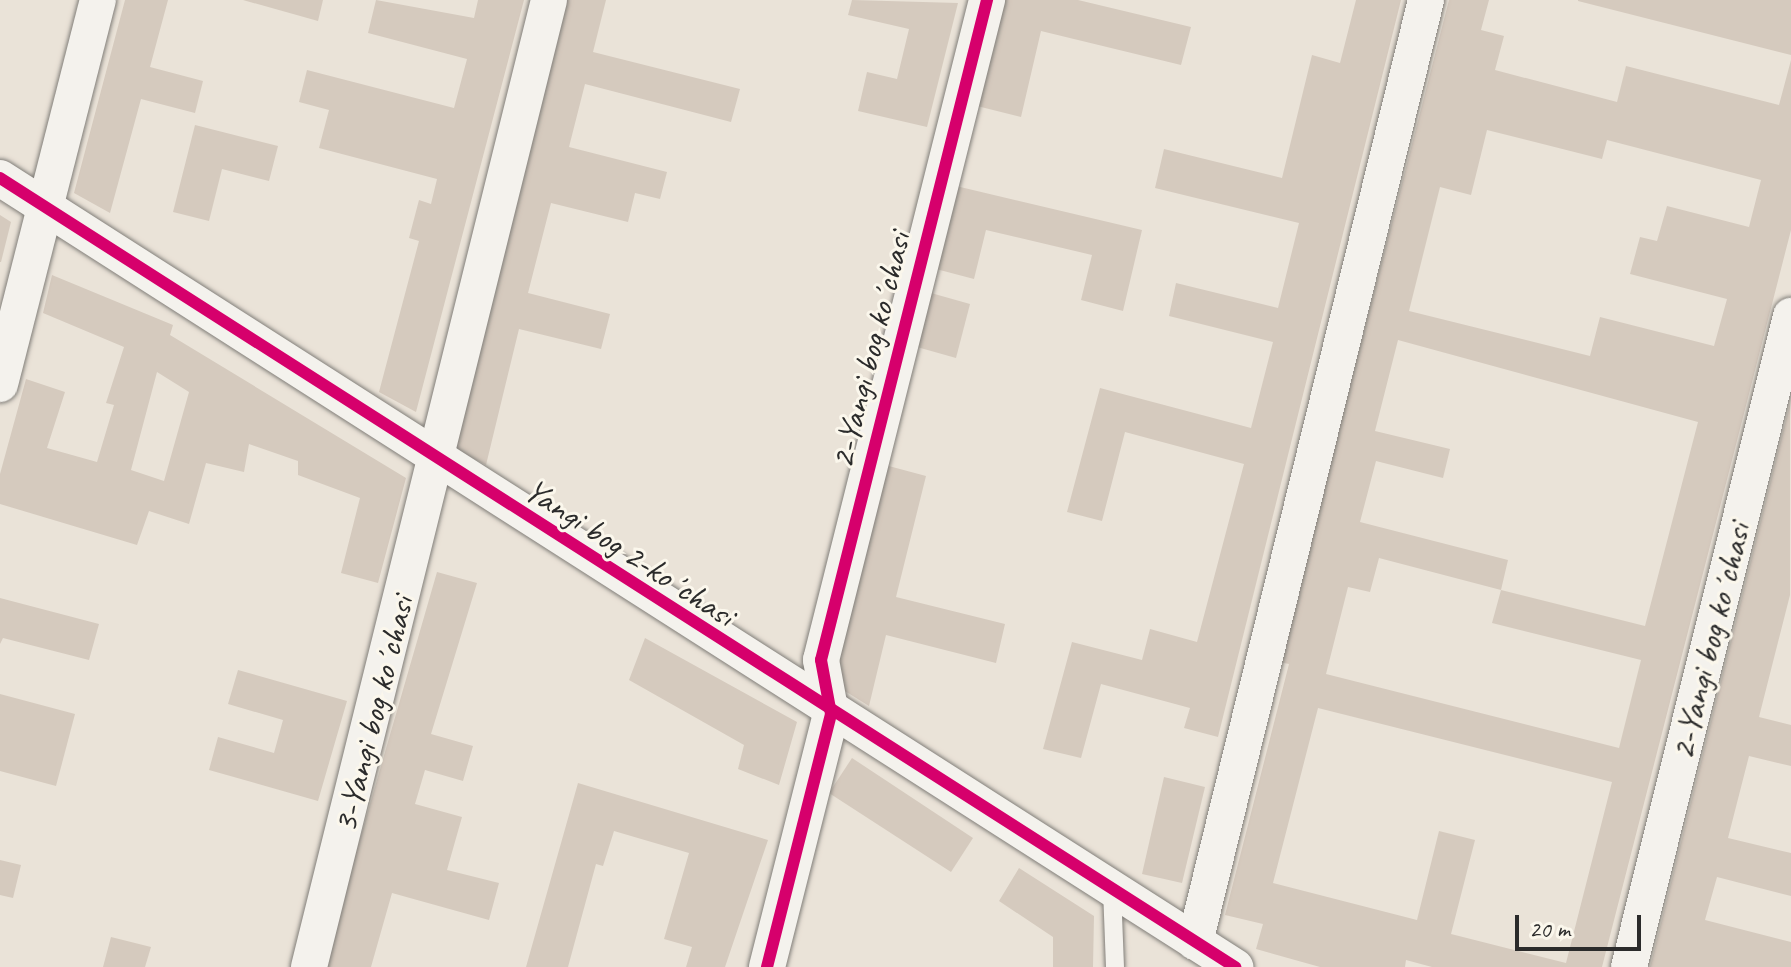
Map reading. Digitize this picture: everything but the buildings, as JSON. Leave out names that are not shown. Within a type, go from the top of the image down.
[{"type":"street","points":[[0,384],[98,0]]},
{"type":"street","points":[[437,462],[549,0]]},
{"type":"street","name":"2-Yangi bog koʼchasi","points":[[831,714],[821,660],[987,0]]},
{"type":"street","points":[[1195,942],[1426,0]]},
{"type":"street","name":"Yangi bog 2-koʼchasi","points":[[0,178],[831,714],[1235,967]]},
{"type":"street","name":"2-Yangi bog koʼchasi","points":[[1629,967],[1791,316]]},
{"type":"street","name":"3-Yangi bog koʼchasi","points":[[309,967],[437,462]]},
{"type":"street","points":[[767,967],[831,714]]},
{"type":"lane","points":[[1112,889],[1115,967]]},
{"type":"cycle path","points":[[767,967],[831,714],[821,660],[987,0]]},
{"type":"cycle path","points":[[0,178],[1235,967]]}]
